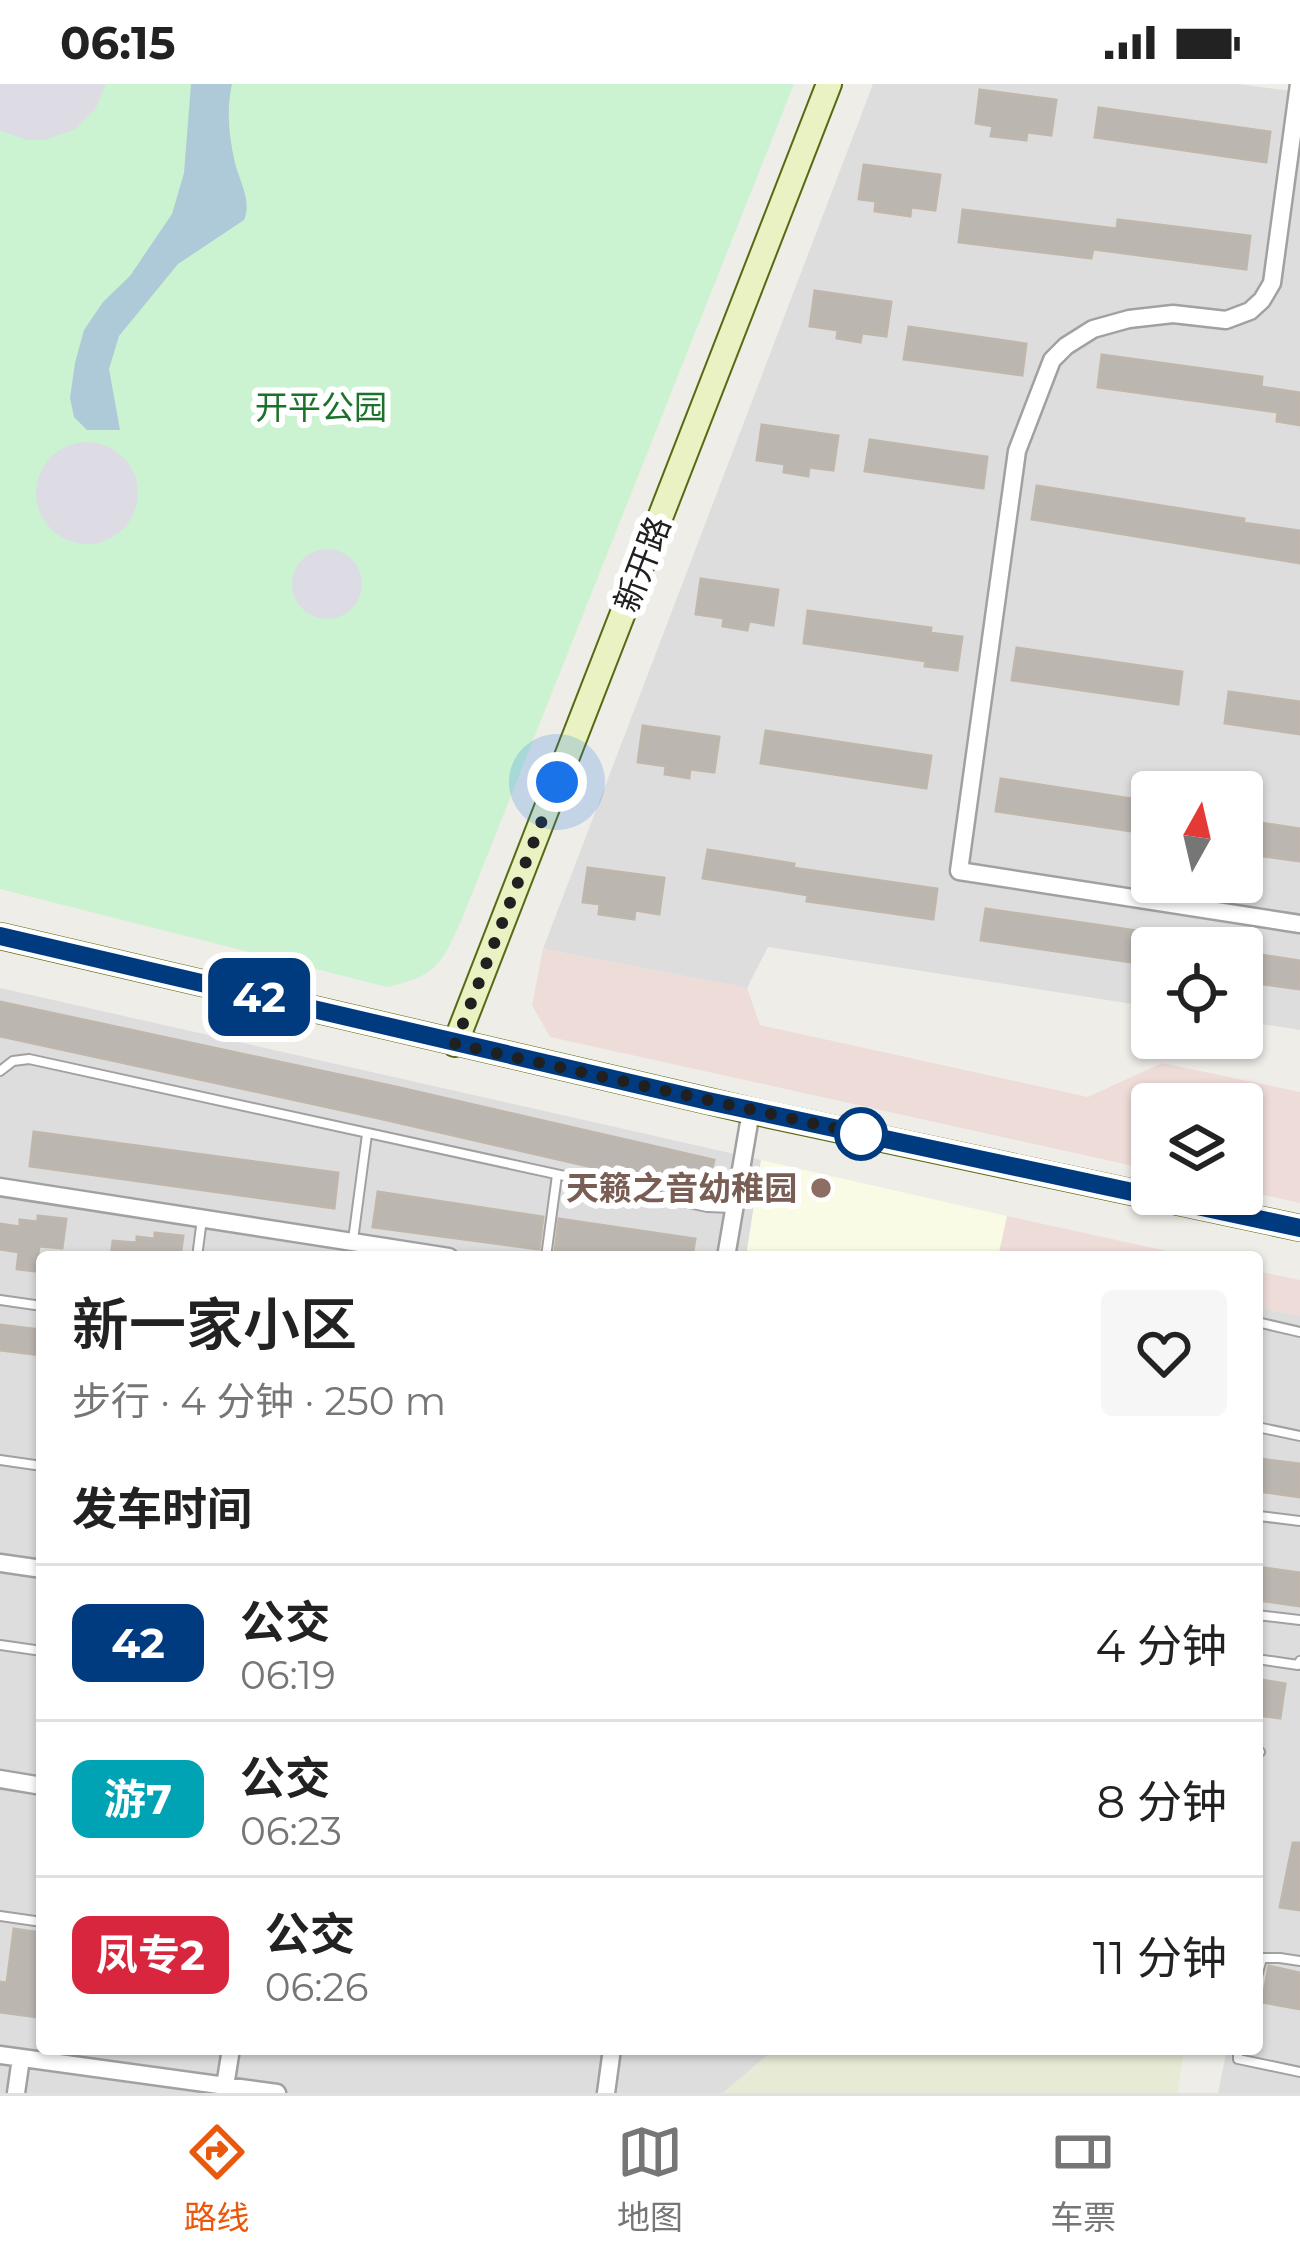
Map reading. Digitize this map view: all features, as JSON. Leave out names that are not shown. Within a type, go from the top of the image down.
[{"type":"main road","name":"新开路","points":[[455,1044],[829,84]]},
{"type":"main road","points":[[0,936],[751,1111],[1300,1228]]},
{"type":"street","points":[[1299,84],[1272,283],[1262,300],[1250,311],[1226,320],[1173,314],[1093,329],[1052,360],[1017,451],[959,871],[1300,924]]},
{"type":"street","points":[[727,1251],[751,1111]]},
{"type":"street","points":[[0,1187],[202,1218],[351,1249]]},
{"type":"street","points":[[0,1563],[36,1568]]},
{"type":"street","points":[[0,1779],[36,1785]]},
{"type":"street","points":[[0,2055],[277,2093]]},
{"type":"street","points":[[225,2086],[230,2055]]},
{"type":"street","points":[[607,2093],[611,2055]]},
{"type":"street","points":[[16,2093],[21,2058]]},
{"type":"lane","points":[[0,1071],[14,1060],[29,1059],[707,1208],[733,1208]]},
{"type":"lane","points":[[351,1249],[367,1135]]},
{"type":"lane","points":[[547,1251],[557,1175]]},
{"type":"lane","points":[[197,1251],[202,1218]]},
{"type":"lane","points":[[0,1300],[36,1305]]},
{"type":"lane","points":[[1263,1323],[1300,1332]]},
{"type":"lane","points":[[1263,1428],[1300,1436]]},
{"type":"lane","points":[[0,1460],[36,1465]]},
{"type":"lane","points":[[1263,1516],[1300,1521]]},
{"type":"lane","points":[[1263,1616],[1300,1620]]},
{"type":"lane","points":[[0,1645],[36,1650]]},
{"type":"lane","points":[[1263,1660],[1298,1665],[1300,1660]]},
{"type":"lane","points":[[0,1916],[36,1921]]},
{"type":"lane","points":[[1263,1958],[1300,1961]]},
{"type":"lane","points":[[1238,2055],[1238,2059],[1300,2072]]},
{"type":"shaded area","points":[[0,84],[106,84],[96,108],[74,130],[28,140],[0,131]]},
{"type":"shaded area","points":[[873,84],[1238,84],[1300,92],[1300,1030],[1263,1024],[1263,927],[1131,927],[1131,1004],[768,947],[747,988],[543,949]]},
{"type":"shaded area","points":[[87,442],[106,446],[123,457],[134,474],[138,493],[134,512],[123,529],[106,540],[87,544],[68,540],[51,529],[40,512],[36,493],[40,474],[51,457],[68,446]]},
{"type":"shaded area","points":[[327,549],[351,560],[362,584],[351,608],[327,619],[303,608],[292,584],[303,560]]},
{"type":"shaded area","points":[[543,949],[747,988],[760,1025],[1088,1097],[1162,1063],[1257,1083],[1131,1083],[1131,1165],[550,1037],[532,1005]]},
{"type":"shaded area","points":[[0,988],[761,1160],[747,1251],[36,1251],[36,2055],[768,2055],[723,2093],[0,2093]]},
{"type":"shaded area","points":[[1263,1084],[1300,1092],[1300,1203],[1263,1195]]},
{"type":"shaded area","name":"天籁之音幼稚园","points":[[761,1160],[1007,1216],[999,1251],[747,1251]]},
{"type":"shaded area","points":[[1007,1216],[1167,1251],[1003,1251],[999,1250]]},
{"type":"shaded area","points":[[1263,1272],[1300,1280],[1300,1316],[1263,1308]]},
{"type":"shaded area","points":[[1263,1308],[1300,1316],[1300,2093],[1218,2093],[1226,2055],[1263,2055]]},
{"type":"shaded area","points":[[768,2055],[1183,2055],[1178,2093],[723,2093]]},
{"type":"green space","name":"开平公园","points":[[0,84],[794,84],[462,919],[436,966],[417,978],[387,987],[0,889]]},
{"type":"water","points":[[191,84],[232,84],[230,133],[246,199],[244,220],[178,264],[119,336],[109,369],[120,430],[87,430],[74,417],[70,398],[84,330],[103,302],[130,276],[172,214],[184,173]]},
{"type":"building","points":[[980,90],[1056,100],[1051,135],[1027,132],[1026,140],[991,136],[993,126],[976,123]]},
{"type":"building","points":[[1099,108],[1270,132],[1266,162],[1095,137]]},
{"type":"building","points":[[864,165],[940,175],[935,210],[911,207],[910,216],[875,211],[876,201],[859,199]]},
{"type":"building","points":[[963,210],[1117,229],[1118,220],[1250,236],[1246,269],[1093,249],[1091,258],[959,242]]},
{"type":"building","points":[[815,291],[891,302],[886,336],[862,333],[860,342],[837,338],[838,330],[810,326]]},
{"type":"building","points":[[909,327],[1026,344],[1022,375],[904,359]]},
{"type":"building","points":[[1102,355],[1262,377],[1261,387],[1300,393],[1300,425],[1277,421],[1278,412],[1098,387]]},
{"type":"building","points":[[762,425],[838,436],[833,470],[809,467],[808,476],[784,472],[785,464],[757,460]]},
{"type":"building","points":[[870,440],[987,457],[983,488],[865,471]]},
{"type":"building","points":[[1037,486],[1300,531],[1300,563],[1032,519]]},
{"type":"building","points":[[701,579],[778,590],[773,625],[749,621],[747,630],[723,626],[724,618],[696,614]]},
{"type":"building","points":[[808,611],[931,628],[930,633],[962,637],[957,670],[804,643]]},
{"type":"building","points":[[1017,648],[1182,672],[1178,704],[1012,680]]},
{"type":"building","points":[[1229,692],[1300,702],[1300,734],[1225,723]]},
{"type":"building","points":[[643,726],[719,737],[714,772],[690,769],[689,778],[665,774],[666,766],[638,762]]},
{"type":"building","points":[[766,731],[931,756],[926,788],[761,763]]},
{"type":"building","points":[[1001,779],[1131,799],[1131,831],[996,811]]},
{"type":"building","points":[[1263,823],[1300,829],[1300,861],[1263,856]]},
{"type":"building","points":[[708,850],[937,889],[933,919],[807,901],[808,895],[703,878]]},
{"type":"building","points":[[588,868],[664,878],[659,914],[635,910],[634,919],[599,914],[600,904],[583,902]]},
{"type":"building","points":[[986,909],[1131,930],[1131,962],[981,940]]},
{"type":"building","points":[[1263,955],[1300,961],[1300,989],[1263,984]]},
{"type":"building","points":[[0,1002],[714,1160],[706,1193],[0,1036]]},
{"type":"building","points":[[34,1132],[338,1173],[334,1208],[30,1166]]},
{"type":"building","points":[[378,1192],[543,1217],[539,1249],[373,1227]]},
{"type":"building","points":[[38,1216],[66,1219],[62,1248],[39,1246],[36,1271],[17,1269],[19,1252],[0,1249],[0,1224],[20,1227],[20,1220],[38,1222]]},
{"type":"building","points":[[559,1219],[695,1239],[693,1251],[555,1251]]},
{"type":"building","points":[[155,1233],[183,1236],[181,1251],[112,1251],[113,1241],[155,1239]]},
{"type":"building","points":[[0,1325],[36,1329],[36,1354],[0,1350]]},
{"type":"building","points":[[1263,1459],[1300,1464],[1300,1497],[1263,1492]]},
{"type":"building","points":[[1263,1568],[1300,1573],[1300,1606],[1263,1601]]},
{"type":"building","points":[[1263,1680],[1285,1684],[1280,1718],[1263,1716]]},
{"type":"building","points":[[1293,1843],[1300,1843],[1300,1910],[1280,1907]]},
{"type":"building","points":[[14,1929],[36,1932],[36,2017],[0,2012],[0,1982],[7,1983]]},
{"type":"building","points":[[1269,1966],[1300,1973],[1300,2009],[1263,2002]]},
{"type":"bus line","name":"42","points":[[0,936],[708,1101],[1300,1228]]},
{"type":"place","name":"天籁之音幼稚园","points":[[821,1188]]},
{"type":"route","points":[[557,782],[455,1044],[861,1134]]}]
